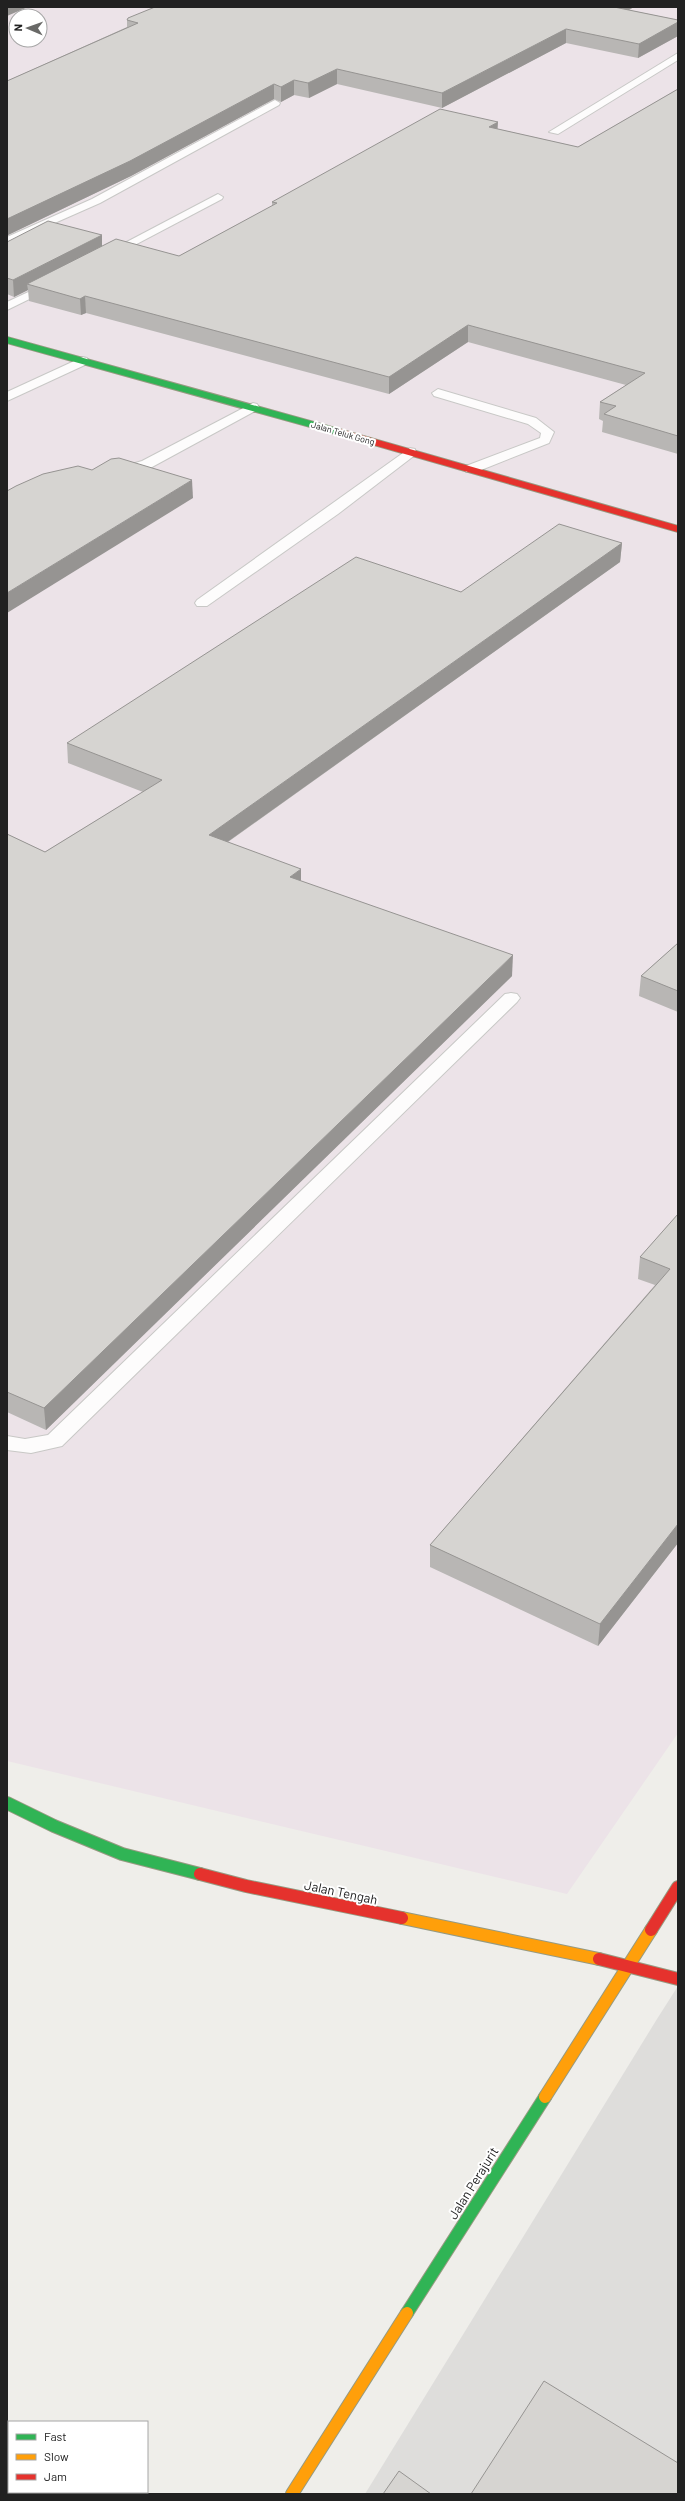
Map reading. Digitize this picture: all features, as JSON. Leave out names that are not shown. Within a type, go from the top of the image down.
[{"type":"street","name":"Jalan Teluk Gong","points":[[7,340],[253,407],[678,529]]},
{"type":"street","name":"Jalan Tengah","points":[[7,1802],[54,1826],[122,1854],[232,1883],[628,1965],[678,1979]]},
{"type":"street","name":"Jalan Perajurit","points":[[292,2494],[678,1887]]},
{"type":"lane","points":[[554,132],[678,56]]},
{"type":"lane","points":[[7,241],[96,201],[276,103]]},
{"type":"lane","points":[[99,259],[218,197]]},
{"type":"lane","points":[[7,307],[63,278]]},
{"type":"lane","points":[[7,397],[83,361]]},
{"type":"lane","points":[[438,393],[532,421],[548,432],[545,440],[471,469]]},
{"type":"lane","points":[[110,474],[147,464],[253,407]]},
{"type":"lane","points":[[202,603],[333,511],[410,452]]},
{"type":"lane","points":[[7,1443],[17,1447],[29,1448],[55,1441],[511,998]]},
{"type":"shaded area","points":[[7,7],[678,7],[678,1733],[567,1894],[7,1761]]},
{"type":"shaded area","points":[[678,1986],[678,2494],[365,2494],[657,2019]]},
{"type":"building","points":[[155,7],[614,7],[678,20],[678,22],[639,44],[566,29],[442,93],[337,69],[308,83],[294,80],[281,87],[274,84],[130,161],[7,219],[7,81],[138,23],[127,20],[128,18]]},
{"type":"building","points":[[678,89],[678,436],[604,414],[616,406],[600,402],[645,373],[468,325],[389,377],[85,296],[80,299],[27,284],[116,239],[179,256],[277,203],[272,202],[440,109],[498,122],[489,127],[578,147]]},
{"type":"building","points":[[48,221],[102,235],[13,280],[7,278],[7,242]]},
{"type":"building","points":[[119,458],[192,480],[7,593],[7,491],[43,474],[78,466],[92,470],[111,459]]},
{"type":"building","points":[[559,524],[622,543],[209,835],[301,869],[290,877],[513,955],[44,1408],[7,1392],[7,834],[45,852],[162,780],[67,743],[356,557],[461,592]]},
{"type":"building","points":[[678,943],[678,991],[641,976]]},
{"type":"building","points":[[678,1214],[678,1524],[600,1624],[430,1545],[670,1269],[640,1257]]},
{"type":"building","points":[[544,2381],[678,2463],[678,2494],[471,2494]]},
{"type":"building","points":[[399,2471],[431,2494],[383,2494]]},
{"type":"traffic: fast","points":[[7,340],[339,432]]},
{"type":"traffic: fast","points":[[7,1803],[54,1826],[122,1854],[200,1874]]},
{"type":"traffic: fast","points":[[407,2313],[545,2097]]},
{"type":"traffic: slow","points":[[402,1918],[599,1959]]},
{"type":"traffic: slow","points":[[545,2097],[651,1930]]},
{"type":"traffic: slow","points":[[292,2494],[407,2313]]},
{"type":"traffic: jam","points":[[339,432],[678,529]]},
{"type":"traffic: jam","points":[[200,1874],[246,1886],[402,1918]]},
{"type":"traffic: jam","points":[[651,1930],[678,1887]]},
{"type":"traffic: jam","points":[[599,1959],[678,1979]]}]
